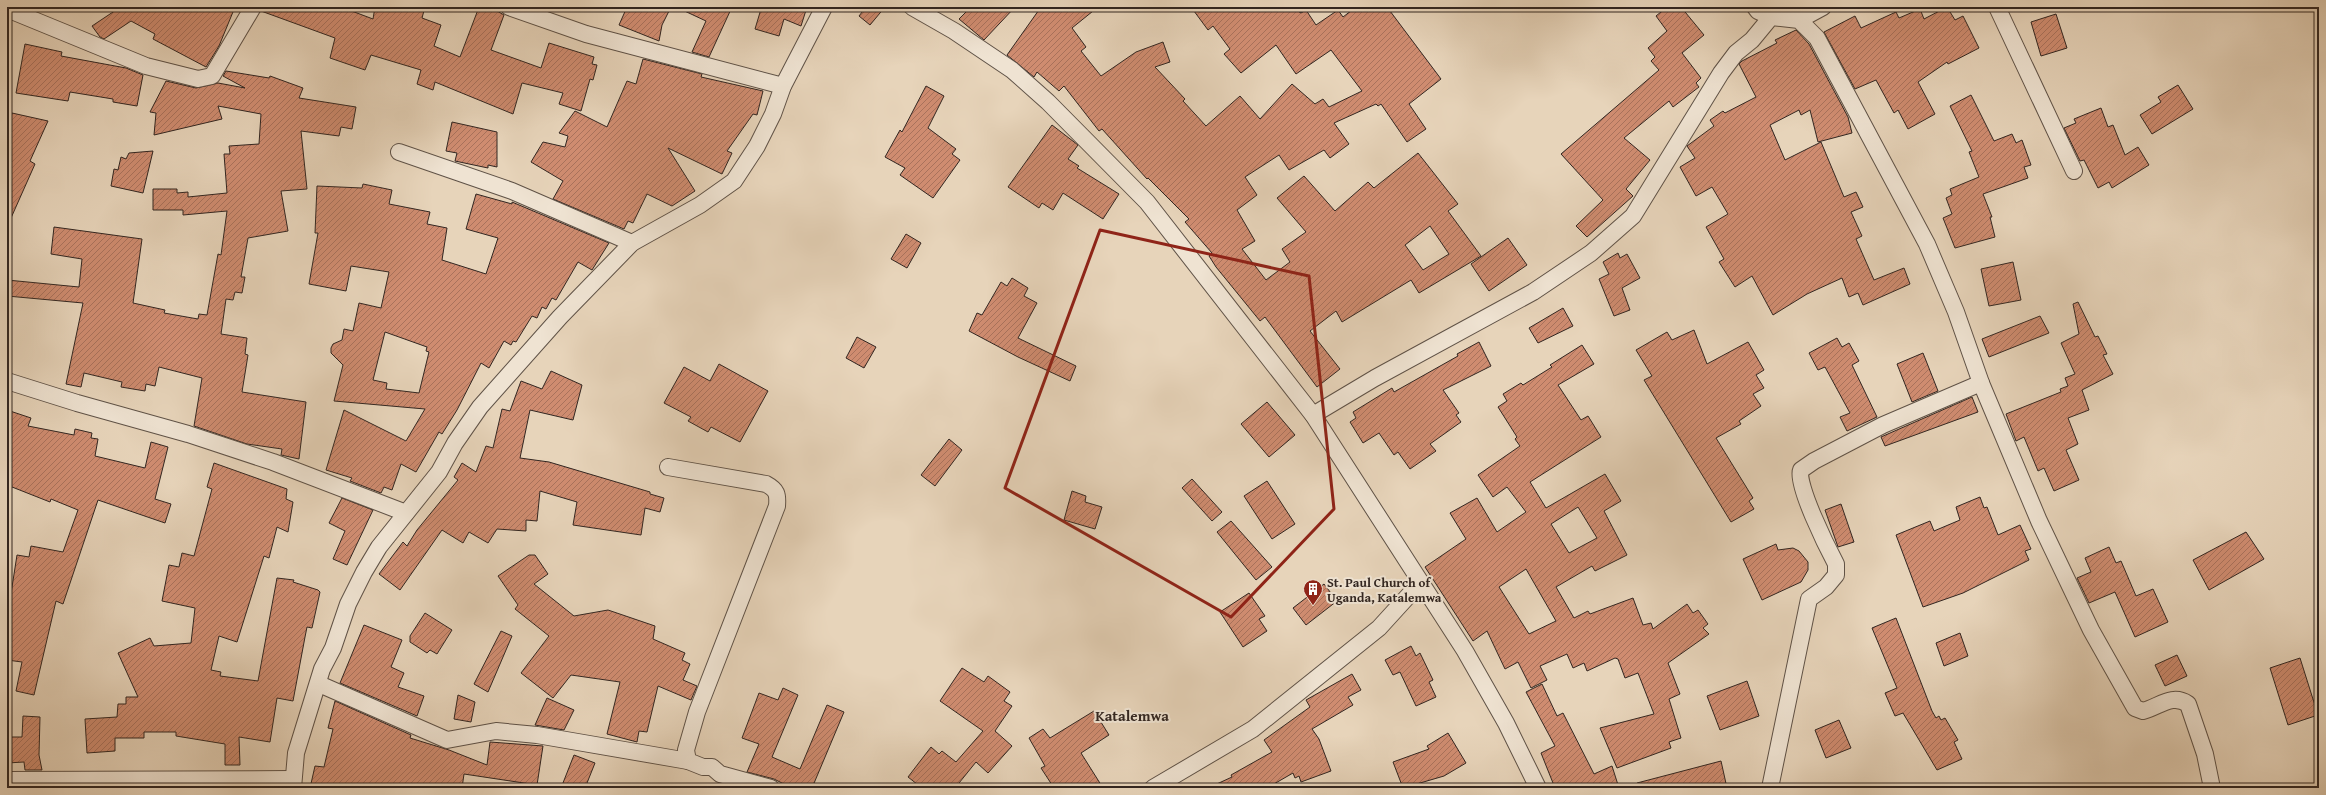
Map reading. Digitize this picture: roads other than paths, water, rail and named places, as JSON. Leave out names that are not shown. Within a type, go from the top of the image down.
[{"type":"street","points":[[7,9],[146,66],[198,79],[212,76],[253,7]]},
{"type":"street","points":[[509,7],[586,34],[783,86]]},
{"type":"street","points":[[7,780],[292,783],[296,752],[319,684],[322,669],[333,648],[348,604],[364,572],[379,547],[439,472],[455,443],[480,407],[560,317],[590,289],[632,243],[700,205],[734,181],[745,167],[760,140],[773,114],[783,86],[824,7]]},
{"type":"street","points":[[912,7],[954,31],[1012,70],[1048,102],[1147,202],[1313,415],[1469,658],[1506,723],[1538,788]]},
{"type":"street","points":[[1755,7],[1758,11],[1771,17],[1799,20],[1823,7]]},
{"type":"street","points":[[1996,7],[2074,171]]},
{"type":"street","points":[[1313,415],[1375,378],[1533,292],[1591,253],[1633,216],[1721,73],[1736,53],[1752,40],[1771,17]]},
{"type":"street","points":[[1799,20],[1817,38],[1827,55],[1927,244],[1956,312],[1981,383],[2065,579],[2131,703],[2134,708],[2143,711],[2169,700],[2178,699],[2188,704],[2205,754],[2212,788]]},
{"type":"street","points":[[399,152],[512,190],[632,243]]},
{"type":"street","points":[[7,381],[77,404],[188,434],[273,462],[406,513]]},
{"type":"street","points":[[1770,788],[1809,599],[1826,587],[1836,575],[1836,564],[1810,509],[1800,480],[1801,470],[1814,461],[1883,426],[1981,383]]},
{"type":"street","points":[[668,466],[766,484],[774,488],[778,494],[777,506],[697,712],[686,750],[688,761]]},
{"type":"street","points":[[1153,788],[1253,729],[1379,628],[1420,583]]},
{"type":"street","points":[[319,684],[446,740],[496,731],[537,735],[688,761],[703,767],[712,767],[720,774],[771,788]]},
{"type":"place","name":"St. Paul Church of Uganda, Katalemwa","points":[[1313,606]]},
{"type":"district","name":"Katalemwa","points":[[1132,716]]}]
